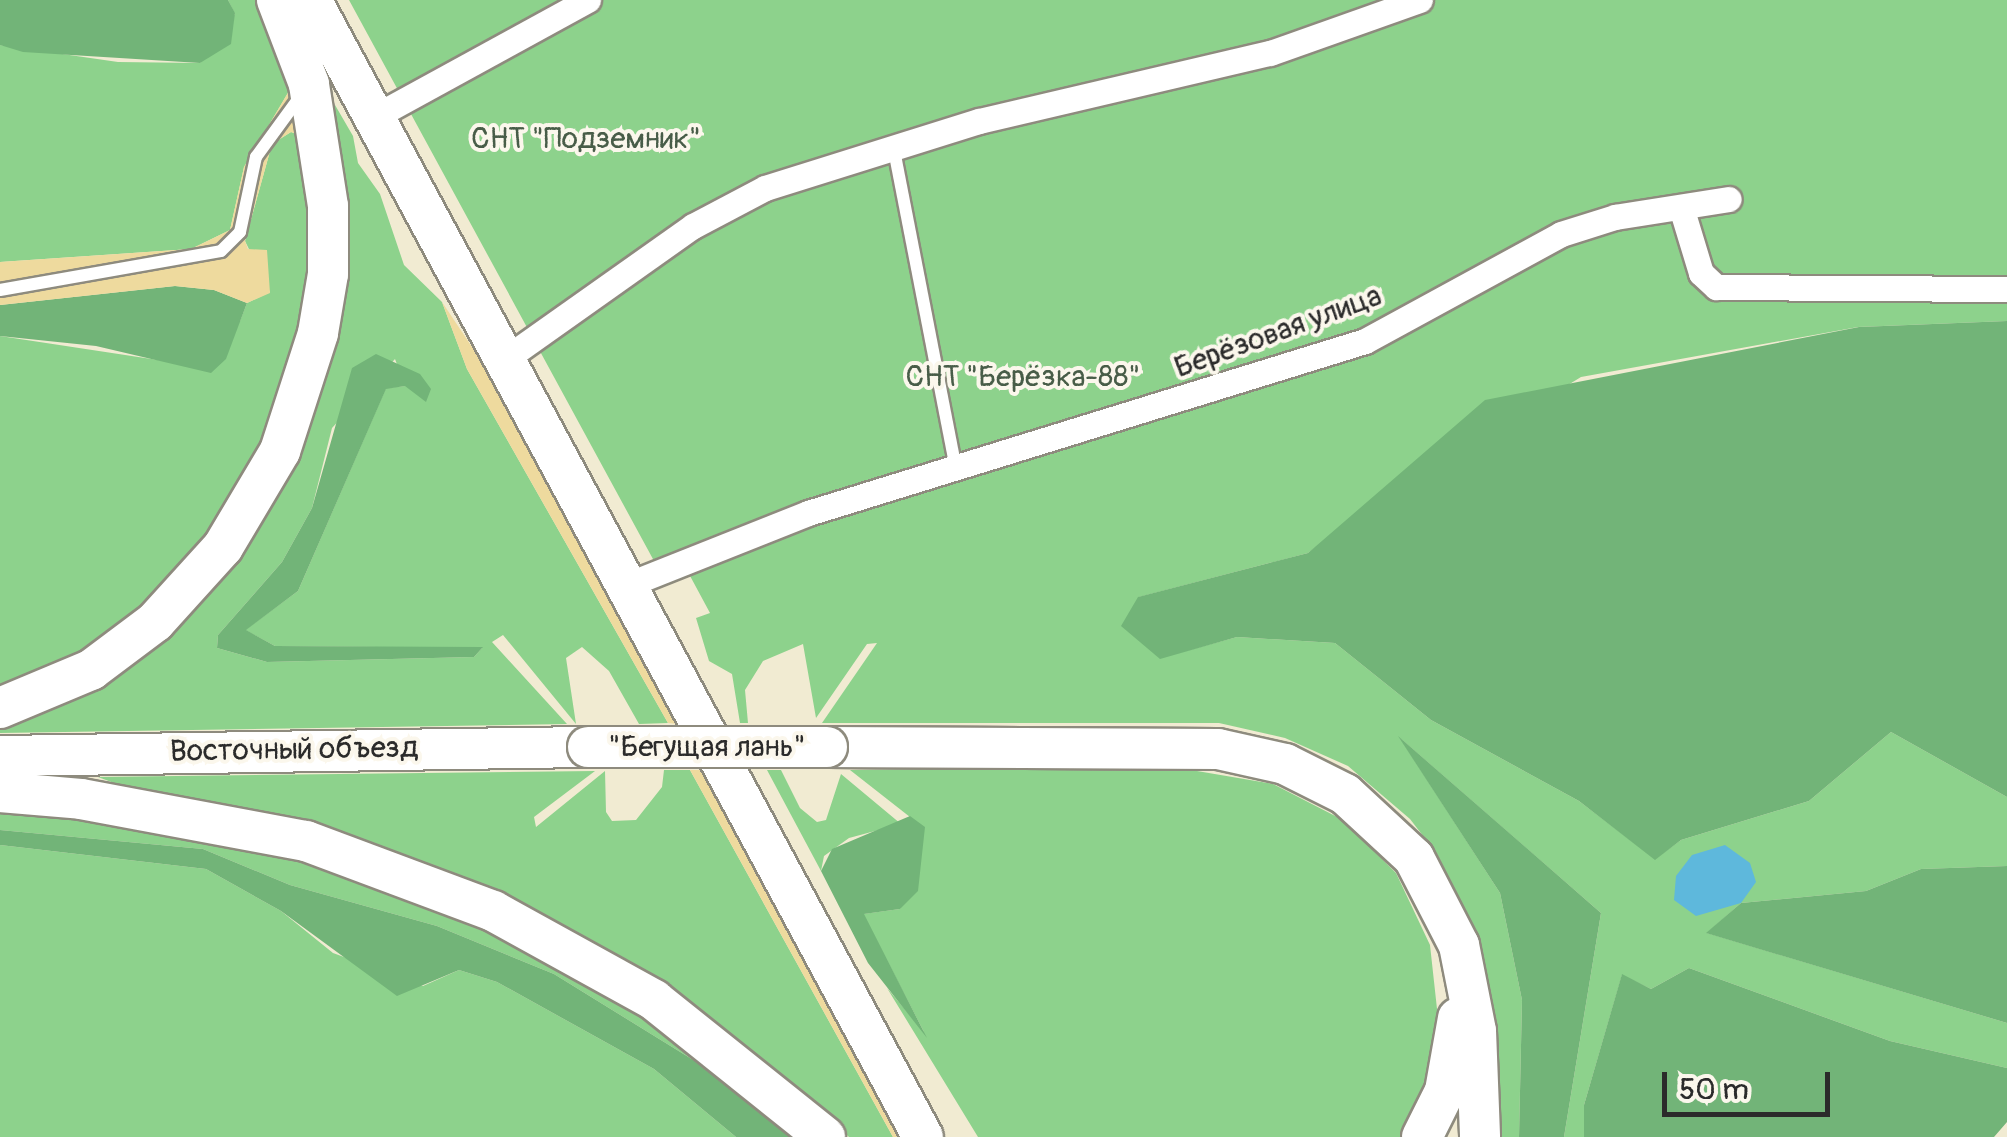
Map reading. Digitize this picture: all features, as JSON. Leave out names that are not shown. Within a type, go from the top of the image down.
[{"type":"main road","points":[[0,708],[90,670],[155,622],[223,547],[280,450],[318,333],[328,274],[328,206],[309,84],[277,0]]},
{"type":"main road","points":[[311,0],[392,108],[505,359],[923,1137]]},
{"type":"main road","name":"\"Бегущая лань\"","points":[[588,747],[1166,744],[1250,754],[1345,794],[1396,838],[1425,874]]},
{"type":"main road","name":"Восточный объезд","points":[[0,756],[588,747]]},
{"type":"main road","points":[[0,792],[98,802],[306,840],[493,911],[654,1000],[825,1137]]},
{"type":"main road","points":[[1422,1137],[1444,1091],[1458,1018],[1448,942],[1425,874]]},
{"type":"main road","points":[[1425,874],[1469,978],[1480,1137]]},
{"type":"main road","points":[[801,908],[950,1137]]},
{"type":"street","points":[[392,108],[588,0]]},
{"type":"street","points":[[505,359],[726,207],[801,175],[894,150],[979,120],[1270,53],[1420,0]]},
{"type":"street","name":"Берёзовая улица","points":[[627,586],[808,513],[957,471],[1365,341],[1561,234],[1729,199]]},
{"type":"street","points":[[1681,207],[1701,273],[1716,287],[2007,289]]},
{"type":"lane","points":[[0,290],[221,251],[240,232],[256,157],[309,84]]},
{"type":"lane","points":[[894,150],[957,471]]},
{"type":"green space","points":[[0,0],[228,0],[235,13],[231,44],[200,63],[23,52],[0,45]]},
{"type":"green space","points":[[228,0],[262,0],[292,86],[244,167],[230,230],[191,249],[0,262],[0,45],[118,62],[200,63],[235,14]]},
{"type":"green space","name":"СНТ \"Берёзка-88\"","points":[[349,0],[2007,0],[2007,321],[1858,327],[1581,377],[1363,511],[1308,553],[1139,597],[1160,658],[1237,637],[1335,643],[1431,720],[1579,801],[1655,859],[1681,840],[1809,801],[1891,732],[2007,797],[2007,866],[1921,869],[1866,891],[1741,903],[1707,933],[2007,1023],[2007,1068],[1890,1041],[1689,968],[1651,989],[1622,975],[1584,1105],[1584,1137],[1564,1137],[1601,913],[1400,738],[1500,893],[1522,1000],[1519,1137],[1491,1137],[1478,952],[1470,921],[1437,854],[1410,819],[1348,766],[1285,738],[1219,723],[822,723],[877,643],[867,644],[816,718],[803,644],[763,661],[745,690],[748,723],[740,723],[732,674],[709,661],[696,618],[710,613],[689,574],[666,583]]},
{"type":"green space","points":[[335,105],[353,136],[358,163],[380,194],[404,265],[442,302],[467,369],[668,723],[639,724],[609,671],[582,647],[566,658],[576,724],[503,635],[492,642],[567,724],[0,733],[0,725],[52,707],[289,468]],"holes":[[[395,359],[405,386],[386,388],[298,591],[245,630],[275,646],[482,648],[474,657],[267,662],[217,648],[218,635],[282,562],[312,508],[332,428]]]},
{"type":"green space","points":[[291,132],[302,136],[313,212],[305,314],[263,448],[179,573],[104,642],[0,691],[0,336],[191,365],[240,321],[247,303],[270,292],[245,241],[272,144]]},
{"type":"green space","points":[[175,286],[214,290],[247,303],[226,359],[211,373],[96,346],[0,336],[0,305]]},
{"type":"green space","points":[[2007,321],[2007,797],[1891,732],[1809,801],[1681,840],[1655,860],[1579,801],[1431,720],[1335,643],[1237,637],[1160,659],[1121,626],[1138,597],[1308,553],[1485,400],[1859,327]]},
{"type":"green space","points":[[376,354],[420,374],[431,389],[426,402],[405,386],[386,389],[298,591],[246,630],[275,646],[483,647],[474,657],[267,662],[217,648],[218,635],[282,562],[312,508],[352,368]]},
{"type":"green space","points":[[1398,736],[1601,913],[1564,1137],[1519,1137],[1522,1000],[1500,893]]},
{"type":"green space","points":[[1098,767],[1197,771],[1273,784],[1343,820],[1396,873],[1430,945],[1438,1018],[1425,1088],[1402,1137],[978,1137],[887,988],[924,1032],[863,914],[900,909],[924,828],[850,770]]},
{"type":"green space","points":[[664,770],[690,770],[893,1137],[849,1137],[779,1073],[670,991],[98,777],[595,771],[534,817],[536,827],[605,771],[606,812],[612,821],[636,820],[662,787]]},
{"type":"green space","points":[[767,770],[781,770],[800,808],[817,822],[826,820],[841,774],[901,824],[849,838],[824,856],[821,871]]},
{"type":"green space","points":[[0,807],[288,856],[475,922],[647,1018],[758,1100],[554,974],[437,926],[290,885],[203,849],[0,830]]},
{"type":"green space","points":[[910,816],[925,827],[918,891],[900,909],[864,914],[927,1038],[868,963],[821,871],[832,849]]},
{"type":"green space","points":[[0,830],[203,849],[290,885],[437,926],[554,974],[758,1100],[797,1137],[736,1137],[654,1069],[497,982],[459,970],[397,996],[281,911],[206,869],[0,845]]},
{"type":"green space","points":[[0,845],[206,869],[281,911],[333,953],[423,986],[459,970],[497,982],[654,1069],[736,1137],[0,1137]]},
{"type":"green space","points":[[2007,866],[2007,1023],[1706,933],[1741,903],[1866,891],[1921,869]]},
{"type":"green space","points":[[1689,968],[1890,1041],[2007,1068],[2007,1122],[1994,1137],[1584,1137],[1584,1105],[1622,974],[1651,989]]},
{"type":"sand","points":[[292,86],[302,136],[291,132],[272,144],[245,241],[248,249],[267,250],[270,293],[247,303],[214,290],[175,286],[0,305],[0,262],[191,249],[230,230],[244,167]]},
{"type":"sand","points":[[442,302],[480,359],[679,724],[668,723],[467,369]]},
{"type":"sand","points":[[690,770],[703,770],[904,1137],[893,1137]]},
{"type":"water","points":[[1725,845],[1750,863],[1756,882],[1741,903],[1696,916],[1674,900],[1676,876],[1692,855]]},
{"type":"park label","name":"СНТ \"Подземник\"","points":[[586,139]]}]
